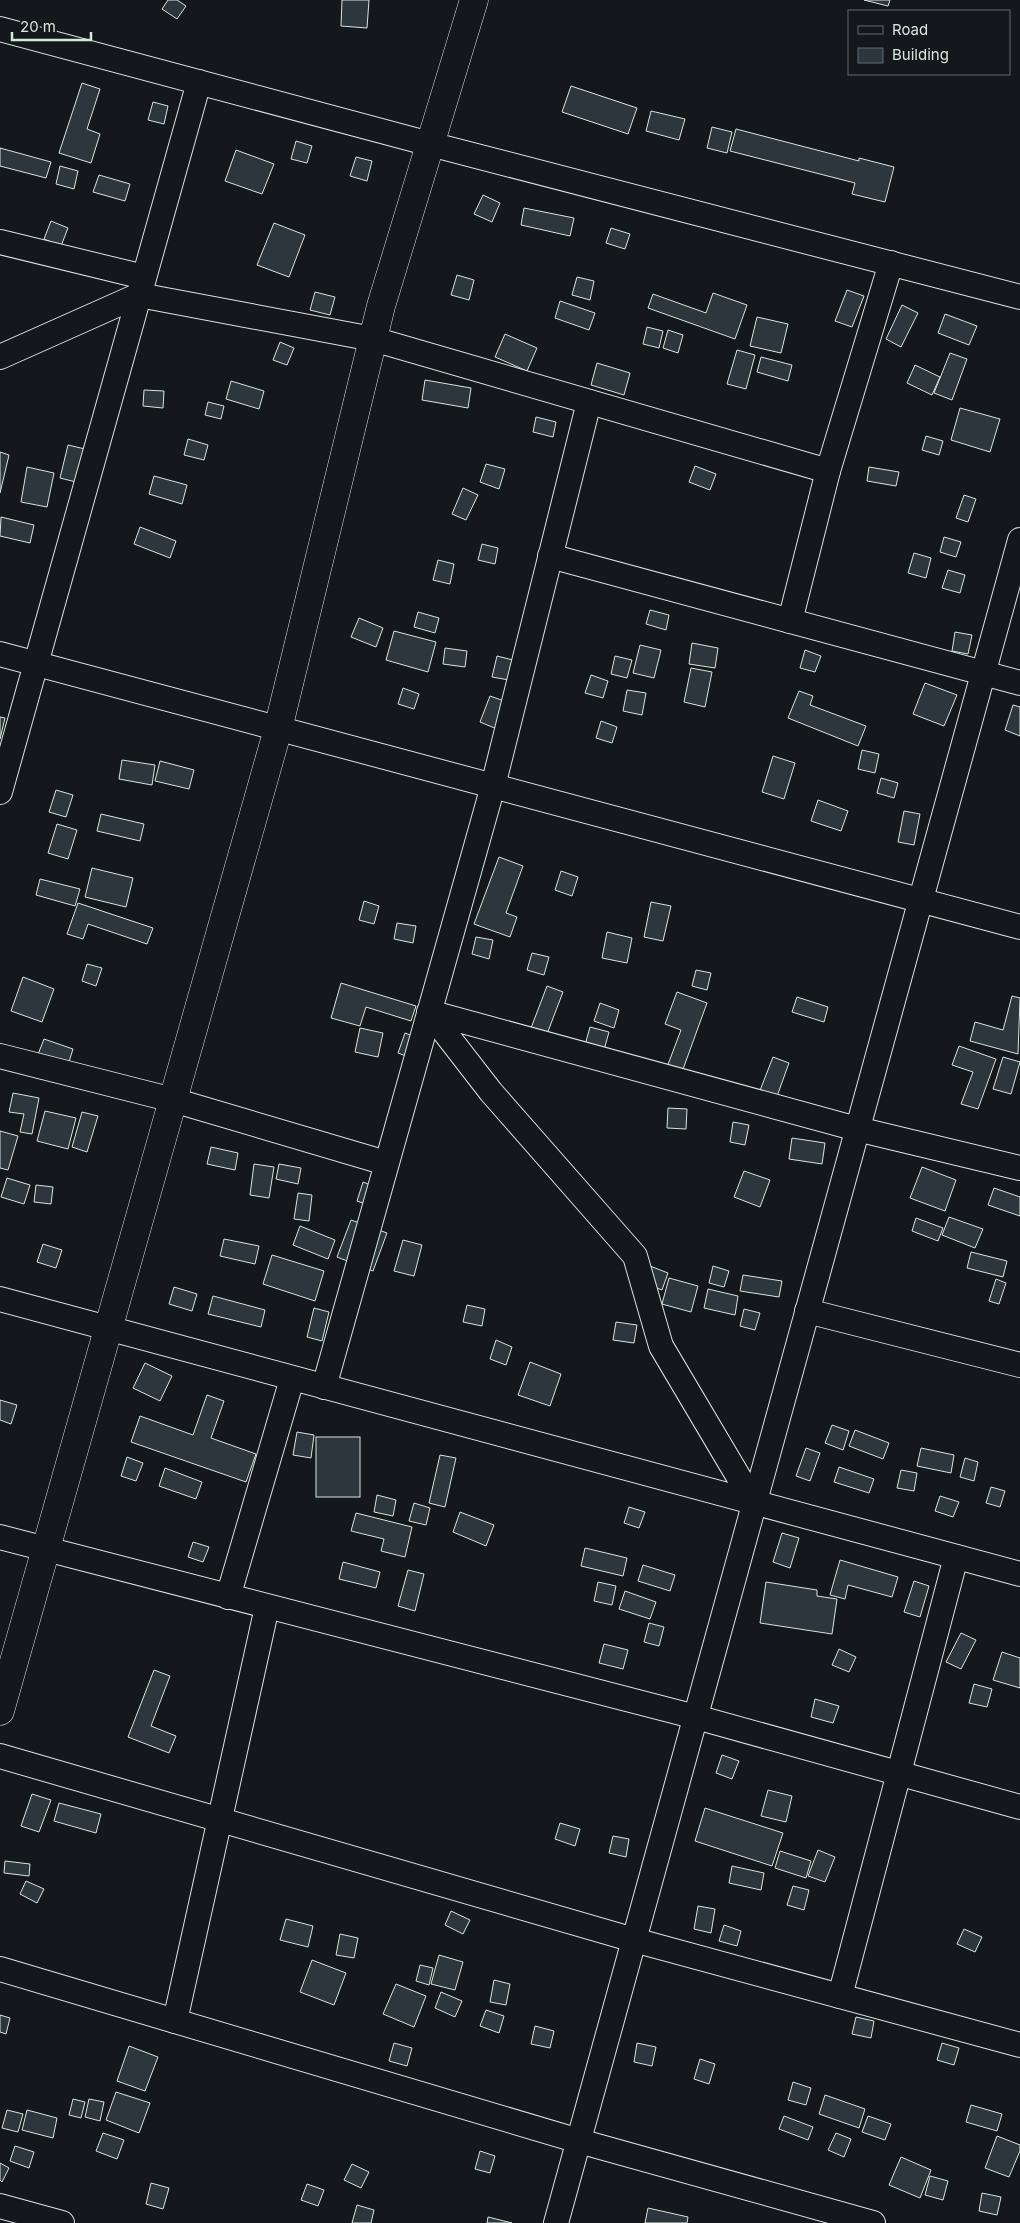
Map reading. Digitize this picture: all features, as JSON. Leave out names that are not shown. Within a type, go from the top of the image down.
[{"type":"street","points":[[0,1710],[278,728],[381,306],[474,0]]},
{"type":"street","points":[[0,29],[430,144],[1020,297]]},
{"type":"street","points":[[0,792],[199,82]]},
{"type":"street","points":[[0,242],[142,286],[373,339],[828,471]]},
{"type":"street","points":[[790,621],[828,471],[892,263]]},
{"type":"street","points":[[0,357],[142,286]]},
{"type":"street","points":[[324,1387],[493,786],[589,402]]},
{"type":"street","points":[[556,2223],[1020,540]]},
{"type":"street","points":[[550,556],[1020,683]]},
{"type":"street","points":[[0,654],[1020,926]]},
{"type":"street","points":[[429,1012],[857,1129],[1020,1168]]},
{"type":"street","points":[[429,1012],[492,1092],[636,1256],[661,1346],[754,1502]]},
{"type":"street","points":[[0,1056],[173,1100],[386,1163]]},
{"type":"street","points":[[0,1299],[1020,1574]]},
{"type":"street","points":[[807,1312],[1020,1365]]},
{"type":"street","points":[[228,1597],[292,1379]]},
{"type":"street","points":[[0,1536],[45,1550],[696,1717],[1020,1807]]},
{"type":"street","points":[[840,1996],[956,1557]]},
{"type":"street","points":[[175,2021],[267,1607]]},
{"type":"street","points":[[0,1756],[634,1940],[1020,2045]]},
{"type":"street","points":[[0,1969],[578,2141],[873,2223]]},
{"type":"street","points":[[0,2206],[62,2223]]},
{"type":"building","points":[[168,0],[177,0],[186,6],[177,19],[162,9]]},
{"type":"building","points":[[342,0],[369,0],[367,28],[341,26]]},
{"type":"building","points":[[864,0],[890,0],[888,6]]},
{"type":"building","points":[[82,83],[100,89],[87,129],[100,134],[91,163],[59,153]]},
{"type":"building","points":[[571,86],[637,108],[628,134],[562,112]]},
{"type":"building","points":[[153,102],[168,106],[164,124],[148,120]]},
{"type":"building","points":[[651,111],[685,119],[679,140],[646,131]]},
{"type":"building","points":[[712,127],[732,132],[727,153],[707,148]]},
{"type":"building","points":[[736,129],[859,161],[859,158],[894,167],[885,202],[852,194],[855,183],[730,151]]},
{"type":"building","points":[[296,141],[312,146],[307,163],[291,159]]},
{"type":"building","points":[[0,148],[51,162],[46,178],[0,166]]},
{"type":"building","points":[[236,150],[274,164],[262,194],[225,181]]},
{"type":"building","points":[[356,157],[372,161],[367,181],[350,176]]},
{"type":"building","points":[[60,166],[78,171],[74,189],[56,184]]},
{"type":"building","points":[[99,175],[130,184],[125,201],[93,192]]},
{"type":"building","points":[[483,195],[500,203],[492,222],[474,214]]},
{"type":"building","points":[[524,208],[574,218],[570,236],[521,225]]},
{"type":"building","points":[[51,221],[68,228],[61,246],[44,239]]},
{"type":"building","points":[[274,223],[305,235],[289,277],[257,265]]},
{"type":"building","points":[[611,228],[630,234],[625,249],[606,243]]},
{"type":"building","points":[[457,275],[474,280],[469,300],[451,295]]},
{"type":"building","points":[[577,277],[594,281],[590,300],[572,295]]},
{"type":"building","points":[[847,290],[864,296],[852,327],[835,321]]},
{"type":"building","points":[[315,292],[335,297],[330,315],[310,310]]},
{"type":"building","points":[[713,293],[747,305],[735,339],[648,308],[653,294],[706,313]]},
{"type":"building","points":[[560,301],[595,313],[589,330],[555,318]]},
{"type":"building","points":[[902,305],[918,313],[901,347],[886,339]]},
{"type":"building","points":[[945,314],[977,326],[969,345],[938,333]]},
{"type":"building","points":[[757,317],[788,324],[781,353],[750,346]]},
{"type":"building","points":[[647,327],[663,331],[659,348],[643,344]]},
{"type":"building","points":[[668,330],[683,335],[678,353],[663,348]]},
{"type":"building","points":[[505,334],[537,348],[527,371],[495,357]]},
{"type":"building","points":[[280,342],[294,348],[287,365],[273,360]]},
{"type":"building","points":[[737,350],[755,355],[746,389],[727,384]]},
{"type":"building","points":[[950,353],[967,359],[952,400],[934,393]]},
{"type":"building","points":[[761,357],[792,365],[788,381],[757,372]]},
{"type":"building","points":[[597,363],[630,373],[624,395],[591,385]]},
{"type":"building","points":[[915,365],[940,377],[932,395],[907,383]]},
{"type":"building","points":[[425,380],[471,388],[468,408],[422,400]]},
{"type":"building","points":[[231,381],[264,391],[259,409],[226,399]]},
{"type":"building","points":[[144,390],[164,391],[163,408],[143,406]]},
{"type":"building","points":[[208,402],[224,406],[221,419],[205,415]]},
{"type":"building","points":[[960,408],[1000,419],[990,452],[951,440]]},
{"type":"building","points":[[536,417],[556,422],[553,437],[533,432]]},
{"type":"building","points":[[926,436],[943,441],[939,455],[922,450]]},
{"type":"building","points":[[188,439],[208,445],[204,460],[184,455]]},
{"type":"building","points":[[68,445],[85,449],[76,482],[60,478]]},
{"type":"building","points":[[0,452],[9,455],[0,493]]},
{"type":"building","points":[[486,464],[505,469],[499,489],[480,482]]},
{"type":"building","points":[[695,466],[716,474],[710,490],[689,482]]},
{"type":"building","points":[[27,467],[54,473],[47,507],[21,502]]},
{"type":"building","points":[[869,467],[899,472],[896,486],[867,481]]},
{"type":"building","points":[[154,476],[187,485],[182,504],[149,494]]},
{"type":"building","points":[[463,488],[478,495],[466,520],[452,514]]},
{"type":"building","points":[[964,495],[976,499],[968,522],[956,518]]},
{"type":"building","points":[[1,517],[34,525],[30,543],[0,536]]},
{"type":"building","points":[[140,527],[176,541],[170,558],[134,544]]},
{"type":"building","points":[[944,537],[961,542],[956,557],[940,552]]},
{"type":"building","points":[[482,544],[498,548],[495,564],[478,560]]},
{"type":"building","points":[[914,553],[931,558],[926,578],[908,573]]},
{"type":"building","points":[[438,560],[454,564],[450,584],[433,580]]},
{"type":"building","points":[[948,570],[965,575],[960,593],[942,588]]},
{"type":"building","points":[[650,610],[669,615],[666,630],[646,624]]},
{"type":"building","points":[[418,612],[439,618],[435,633],[414,627]]},
{"type":"building","points":[[359,618],[383,628],[376,647],[351,637]]},
{"type":"building","points":[[394,631],[436,642],[428,672],[386,660]]},
{"type":"building","points":[[955,632],[972,635],[968,654],[952,651]]},
{"type":"building","points":[[692,643],[718,648],[715,668],[689,664]]},
{"type":"building","points":[[640,645],[661,650],[654,678],[633,673]]},
{"type":"building","points":[[445,648],[467,651],[465,667],[443,664]]},
{"type":"building","points":[[805,650],[821,656],[815,672],[800,668]]},
{"type":"building","points":[[497,656],[513,660],[509,680],[492,677]]},
{"type":"building","points":[[615,656],[632,660],[627,678],[611,674]]},
{"type":"building","points":[[691,668],[712,672],[705,707],[684,702]]},
{"type":"building","points":[[591,675],[608,681],[603,698],[585,693]]},
{"type":"building","points":[[925,683],[957,695],[944,726],[913,714]]},
{"type":"building","points":[[403,688],[419,694],[414,709],[398,704]]},
{"type":"building","points":[[627,690],[646,693],[642,715],[623,711]]},
{"type":"building","points":[[799,691],[813,696],[810,705],[866,726],[858,746],[788,718]]},
{"type":"building","points":[[490,696],[507,702],[497,729],[480,722]]},
{"type":"building","points":[[1013,705],[1020,707],[1020,736],[1005,730]]},
{"type":"building","points":[[0,717],[5,718],[0,739]]},
{"type":"building","points":[[601,721],[617,727],[612,743],[596,738]]},
{"type":"building","points":[[862,750],[879,754],[875,773],[858,769]]},
{"type":"building","points":[[773,756],[795,763],[784,799],[762,792]]},
{"type":"building","points":[[122,760],[155,765],[152,785],[119,779]]},
{"type":"building","points":[[160,761],[194,770],[189,789],[155,781]]},
{"type":"building","points":[[881,778],[898,783],[894,798],[877,793]]},
{"type":"building","points":[[56,790],[73,795],[66,817],[49,812]]},
{"type":"building","points":[[818,800],[848,811],[841,831],[811,821]]},
{"type":"building","points":[[904,811],[920,814],[914,845],[898,842]]},
{"type":"building","points":[[101,814],[144,824],[140,841],[97,831]]},
{"type":"building","points":[[57,824],[77,830],[68,859],[48,853]]},
{"type":"building","points":[[499,857],[523,866],[506,913],[517,917],[510,937],[474,924]]},
{"type":"building","points":[[92,868],[133,878],[126,907],[85,897]]},
{"type":"building","points":[[561,871],[578,877],[572,896],[555,890]]},
{"type":"building","points":[[40,879],[80,889],[75,906],[36,895]]},
{"type":"building","points":[[364,901],[379,906],[374,924],[359,920]]},
{"type":"building","points":[[651,902],[671,906],[663,941],[644,937]]},
{"type":"building","points":[[78,903],[153,928],[147,944],[88,924],[83,939],[67,934]]},
{"type":"building","points":[[397,923],[416,926],[413,943],[394,939]]},
{"type":"building","points":[[607,932],[632,938],[627,963],[602,958]]},
{"type":"building","points":[[476,937],[493,940],[489,959],[472,954]]},
{"type":"building","points":[[532,953],[549,957],[544,975],[527,970]]},
{"type":"building","points":[[87,964],[102,968],[96,986],[82,981]]},
{"type":"building","points":[[696,970],[711,973],[707,990],[692,986]]},
{"type":"building","points":[[23,977],[54,989],[42,1022],[11,1011]]},
{"type":"building","points":[[341,983],[416,1006],[411,1021],[366,1007],[360,1026],[331,1018]]},
{"type":"building","points":[[547,986],[563,992],[547,1034],[531,1028]]},
{"type":"building","points":[[677,992],[707,1003],[682,1072],[667,1067],[681,1030],[665,1024]]},
{"type":"building","points":[[1012,996],[1020,998],[1018,1054],[970,1041],[975,1022],[1003,1030]]},
{"type":"building","points":[[797,997],[828,1007],[824,1022],[792,1012]]},
{"type":"building","points":[[600,1003],[619,1010],[614,1028],[594,1021]]},
{"type":"building","points":[[590,1027],[609,1032],[604,1050],[585,1045]]},
{"type":"building","points":[[360,1028],[383,1033],[378,1057],[355,1052]]},
{"type":"building","points":[[405,1033],[419,1038],[411,1058],[398,1053]]},
{"type":"building","points":[[44,1039],[73,1049],[67,1068],[37,1057]]},
{"type":"building","points":[[959,1046],[996,1059],[978,1109],[961,1104],[973,1072],[952,1065]]},
{"type":"building","points":[[773,1057],[789,1063],[776,1099],[759,1093]]},
{"type":"building","points":[[1003,1057],[1020,1062],[1011,1094],[993,1089]]},
{"type":"building","points":[[13,1093],[39,1098],[32,1134],[20,1132],[24,1114],[9,1112]]},
{"type":"building","points":[[668,1108],[687,1109],[686,1129],[667,1128]]},
{"type":"building","points":[[45,1111],[76,1118],[68,1149],[37,1141]]},
{"type":"building","points":[[82,1112],[98,1116],[87,1152],[72,1147]]},
{"type":"building","points":[[733,1122],[749,1125],[745,1145],[730,1142]]},
{"type":"building","points":[[0,1131],[18,1136],[8,1170],[0,1168]]},
{"type":"building","points":[[792,1138],[825,1143],[822,1164],[789,1159]]},
{"type":"building","points":[[211,1147],[238,1153],[235,1170],[207,1164]]},
{"type":"building","points":[[254,1164],[274,1167],[269,1198],[250,1195]]},
{"type":"building","points":[[279,1164],[301,1168],[298,1184],[276,1179]]},
{"type":"building","points":[[922,1167],[956,1180],[945,1211],[910,1198]]},
{"type":"building","points":[[744,1171],[770,1180],[760,1207],[734,1197]]},
{"type":"building","points":[[7,1178],[30,1185],[24,1204],[1,1197]]},
{"type":"building","points":[[363,1182],[381,1189],[374,1207],[357,1201]]},
{"type":"building","points":[[36,1185],[53,1187],[51,1204],[34,1202]]},
{"type":"building","points":[[994,1188],[1020,1197],[1020,1216],[988,1205]]},
{"type":"building","points":[[298,1193],[312,1195],[309,1221],[294,1219]]},
{"type":"building","points":[[949,1217],[983,1229],[975,1248],[942,1235]]},
{"type":"building","points":[[916,1218],[943,1228],[938,1241],[912,1231]]},
{"type":"building","points":[[351,1220],[387,1233],[373,1271],[337,1257]]},
{"type":"building","points":[[300,1226],[335,1240],[328,1259],[293,1245]]},
{"type":"building","points":[[224,1239],[259,1246],[255,1264],[220,1256]]},
{"type":"building","points":[[403,1240],[422,1245],[414,1276],[394,1271]]},
{"type":"building","points":[[43,1244],[62,1250],[56,1268],[37,1262]]},
{"type":"building","points":[[971,1252],[1007,1261],[1003,1277],[967,1268]]},
{"type":"building","points":[[272,1255],[324,1271],[315,1301],[263,1284]]},
{"type":"building","points":[[650,1266],[668,1273],[662,1290],[643,1283]]},
{"type":"building","points":[[713,1266],[729,1271],[724,1287],[709,1283]]},
{"type":"building","points":[[743,1275],[782,1281],[779,1297],[740,1291]]},
{"type":"building","points":[[669,1278],[698,1286],[691,1312],[662,1304]]},
{"type":"building","points":[[996,1279],[1006,1283],[999,1304],[989,1301]]},
{"type":"building","points":[[174,1287],[197,1294],[192,1311],[169,1304]]},
{"type":"building","points":[[708,1289],[738,1296],[735,1315],[704,1308]]},
{"type":"building","points":[[213,1296],[265,1310],[261,1327],[208,1314]]},
{"type":"building","points":[[467,1305],[485,1309],[482,1326],[463,1322]]},
{"type":"building","points":[[314,1308],[329,1312],[322,1341],[307,1337]]},
{"type":"building","points":[[744,1309],[760,1313],[755,1330],[740,1326]]},
{"type":"building","points":[[616,1322],[637,1325],[634,1343],[613,1340]]},
{"type":"building","points":[[496,1340],[512,1347],[506,1365],[490,1359]]},
{"type":"building","points":[[530,1362],[561,1374],[550,1406],[518,1395]]},
{"type":"building","points":[[145,1363],[172,1376],[160,1401],[133,1388]]},
{"type":"building","points":[[207,1395],[224,1401],[211,1438],[256,1454],[246,1482],[131,1442],[140,1416],[193,1435]]},
{"type":"building","points":[[0,1400],[17,1405],[11,1424],[0,1420]]},
{"type":"building","points":[[832,1425],[849,1431],[843,1450],[825,1443]]},
{"type":"building","points":[[855,1430],[889,1443],[883,1459],[849,1446]]},
{"type":"building","points":[[297,1432],[314,1435],[311,1458],[293,1455]]},
{"type":"building","points":[[316,1437],[360,1437],[360,1497],[316,1497]]},
{"type":"building","points":[[806,1448],[820,1453],[810,1481],[796,1476]]},
{"type":"building","points":[[921,1448],[954,1455],[951,1473],[917,1466]]},
{"type":"building","points":[[440,1455],[456,1458],[445,1507],[429,1503]]},
{"type":"building","points":[[127,1457],[143,1463],[136,1481],[121,1476]]},
{"type":"building","points":[[965,1458],[978,1462],[974,1481],[960,1477]]},
{"type":"building","points":[[839,1467],[874,1479],[869,1493],[834,1482]]},
{"type":"building","points":[[165,1468],[202,1482],[196,1499],[159,1486]]},
{"type":"building","points":[[901,1470],[917,1473],[914,1491],[897,1488]]},
{"type":"building","points":[[991,1487],[1005,1491],[1000,1507],[986,1503]]},
{"type":"building","points":[[377,1495],[396,1500],[393,1516],[374,1512]]},
{"type":"building","points":[[940,1496],[959,1502],[953,1517],[935,1511]]},
{"type":"building","points":[[414,1503],[430,1508],[426,1525],[409,1521]]},
{"type":"building","points":[[629,1507],[645,1512],[639,1528],[624,1523]]},
{"type":"building","points":[[460,1512],[494,1525],[486,1546],[453,1532]]},
{"type":"building","points":[[356,1513],[412,1527],[405,1557],[381,1551],[384,1539],[351,1531]]},
{"type":"building","points":[[782,1533],[799,1538],[790,1568],[773,1562]]},
{"type":"building","points":[[193,1542],[209,1547],[203,1562],[188,1557]]},
{"type":"building","points":[[585,1548],[627,1558],[623,1576],[581,1566]]},
{"type":"building","points":[[840,1560],[898,1577],[892,1597],[848,1585],[845,1599],[830,1595]]},
{"type":"building","points":[[343,1562],[380,1572],[376,1588],[339,1579]]},
{"type":"building","points":[[643,1565],[675,1575],[670,1591],[638,1581]]},
{"type":"building","points":[[408,1570],[424,1574],[415,1611],[398,1606]]},
{"type":"building","points":[[914,1581],[929,1586],[920,1617],[904,1612]]},
{"type":"building","points":[[598,1582],[616,1586],[612,1605],[594,1601]]},
{"type":"building","points":[[766,1582],[817,1590],[817,1596],[837,1599],[832,1634],[760,1623]]},
{"type":"building","points":[[625,1591],[656,1602],[650,1619],[619,1609]]},
{"type":"building","points":[[649,1623],[664,1627],[659,1646],[644,1642]]},
{"type":"building","points":[[961,1633],[976,1640],[961,1669],[946,1662]]},
{"type":"building","points":[[604,1644],[628,1650],[623,1669],[599,1663]]},
{"type":"building","points":[[839,1649],[856,1657],[849,1672],[832,1665]]},
{"type":"building","points":[[1002,1652],[1020,1658],[1020,1688],[993,1680]]},
{"type":"building","points":[[154,1670],[170,1676],[151,1726],[176,1736],[169,1753],[128,1737]]},
{"type":"building","points":[[974,1684],[992,1689],[987,1707],[969,1703]]},
{"type":"building","points":[[815,1699],[839,1706],[833,1723],[811,1717]]},
{"type":"building","points":[[722,1755],[739,1761],[732,1779],[716,1773]]},
{"type":"building","points":[[768,1790],[792,1796],[786,1822],[761,1816]]},
{"type":"building","points":[[32,1794],[51,1800],[39,1832],[21,1826]]},
{"type":"building","points":[[59,1803],[101,1814],[96,1833],[54,1821]]},
{"type":"building","points":[[705,1808],[783,1833],[772,1866],[695,1841]]},
{"type":"building","points":[[560,1823],[580,1829],[575,1846],[555,1839]]},
{"type":"building","points":[[613,1836],[629,1839],[626,1857],[609,1853]]},
{"type":"building","points":[[818,1850],[835,1857],[825,1882],[808,1876]]},
{"type":"building","points":[[780,1851],[811,1861],[806,1878],[775,1868]]},
{"type":"building","points":[[5,1861],[30,1864],[29,1876],[4,1873]]},
{"type":"building","points":[[732,1866],[764,1873],[761,1890],[729,1883]]},
{"type":"building","points":[[26,1881],[44,1889],[37,1903],[20,1894]]},
{"type":"building","points":[[793,1886],[809,1890],[804,1910],[787,1905]]},
{"type":"building","points":[[698,1906],[715,1909],[711,1933],[694,1929]]},
{"type":"building","points":[[451,1911],[470,1920],[463,1934],[445,1925]]},
{"type":"building","points":[[286,1919],[313,1926],[308,1947],[280,1940]]},
{"type":"building","points":[[724,1925],[741,1931],[737,1946],[719,1941]]},
{"type":"building","points":[[964,1929],[982,1937],[975,1952],[957,1944]]},
{"type":"building","points":[[340,1934],[358,1938],[354,1958],[336,1955]]},
{"type":"building","points":[[439,1955],[463,1962],[455,1990],[431,1984]]},
{"type":"building","points":[[312,1960],[346,1973],[334,2005],[300,1992]]},
{"type":"building","points":[[420,1965],[433,1968],[429,1985],[416,1981]]},
{"type":"building","points":[[494,1980],[510,1984],[506,2005],[490,2002]]},
{"type":"building","points":[[396,1984],[426,1996],[414,2027],[383,2014]]},
{"type":"building","points":[[441,1992],[462,2001],[455,2017],[435,2008]]},
{"type":"building","points":[[486,2010],[504,2016],[499,2033],[480,2026]]},
{"type":"building","points":[[0,2015],[10,2018],[6,2034],[0,2032]]},
{"type":"building","points":[[856,2017],[874,2021],[871,2038],[852,2034]]},
{"type":"building","points":[[535,2026],[554,2031],[550,2048],[531,2044]]},
{"type":"building","points":[[394,2043],[412,2048],[407,2066],[389,2061]]},
{"type":"building","points":[[637,2043],[656,2047],[652,2066],[634,2062]]},
{"type":"building","points":[[942,2043],[959,2048],[954,2065],[937,2060]]},
{"type":"building","points":[[129,2046],[158,2057],[145,2091],[117,2081]]},
{"type":"building","points":[[700,2059],[715,2064],[709,2084],[694,2079]]},
{"type":"building","points":[[793,2082],[811,2088],[806,2105],[788,2100]]},
{"type":"building","points":[[116,2092],[150,2103],[139,2133],[106,2120]]},
{"type":"building","points":[[825,2095],[865,2109],[859,2128],[819,2114]]},
{"type":"building","points":[[73,2099],[85,2102],[81,2118],[69,2115]]},
{"type":"building","points":[[89,2099],[104,2102],[100,2121],[85,2117]]},
{"type":"building","points":[[971,2105],[1002,2114],[997,2131],[966,2122]]},
{"type":"building","points":[[7,2110],[23,2114],[18,2132],[2,2128]]},
{"type":"building","points":[[27,2110],[57,2118],[53,2138],[22,2130]]},
{"type":"building","points":[[784,2116],[813,2127],[808,2140],[779,2129]]},
{"type":"building","points":[[868,2116],[891,2124],[885,2140],[862,2132]]},
{"type":"building","points":[[103,2133],[124,2140],[117,2159],[96,2151]]},
{"type":"building","points":[[836,2133],[851,2139],[844,2157],[828,2150]]},
{"type":"building","points":[[997,2136],[1020,2145],[1020,2151],[1009,2177],[985,2168]]},
{"type":"building","points":[[15,2146],[34,2152],[29,2168],[10,2161]]},
{"type":"building","points":[[480,2151],[495,2156],[490,2173],[475,2169]]},
{"type":"building","points":[[901,2157],[931,2170],[920,2198],[889,2185]]},
{"type":"building","points":[[0,2163],[9,2168],[2,2182],[0,2180]]},
{"type":"building","points":[[352,2164],[369,2172],[361,2188],[344,2180]]},
{"type":"building","points":[[930,2176],[948,2181],[943,2200],[925,2195]]},
{"type":"building","points":[[151,2183],[169,2188],[163,2209],[146,2204]]},
{"type":"building","points":[[307,2184],[324,2190],[318,2206],[301,2200]]},
{"type":"building","points":[[982,2193],[1001,2197],[997,2215],[979,2211]]},
{"type":"building","points":[[357,2205],[374,2210],[371,2223],[352,2223]]},
{"type":"building","points":[[648,2208],[688,2217],[687,2223],[645,2223]]},
{"type":"building","points":[[488,2217],[512,2223],[487,2223]]}]
